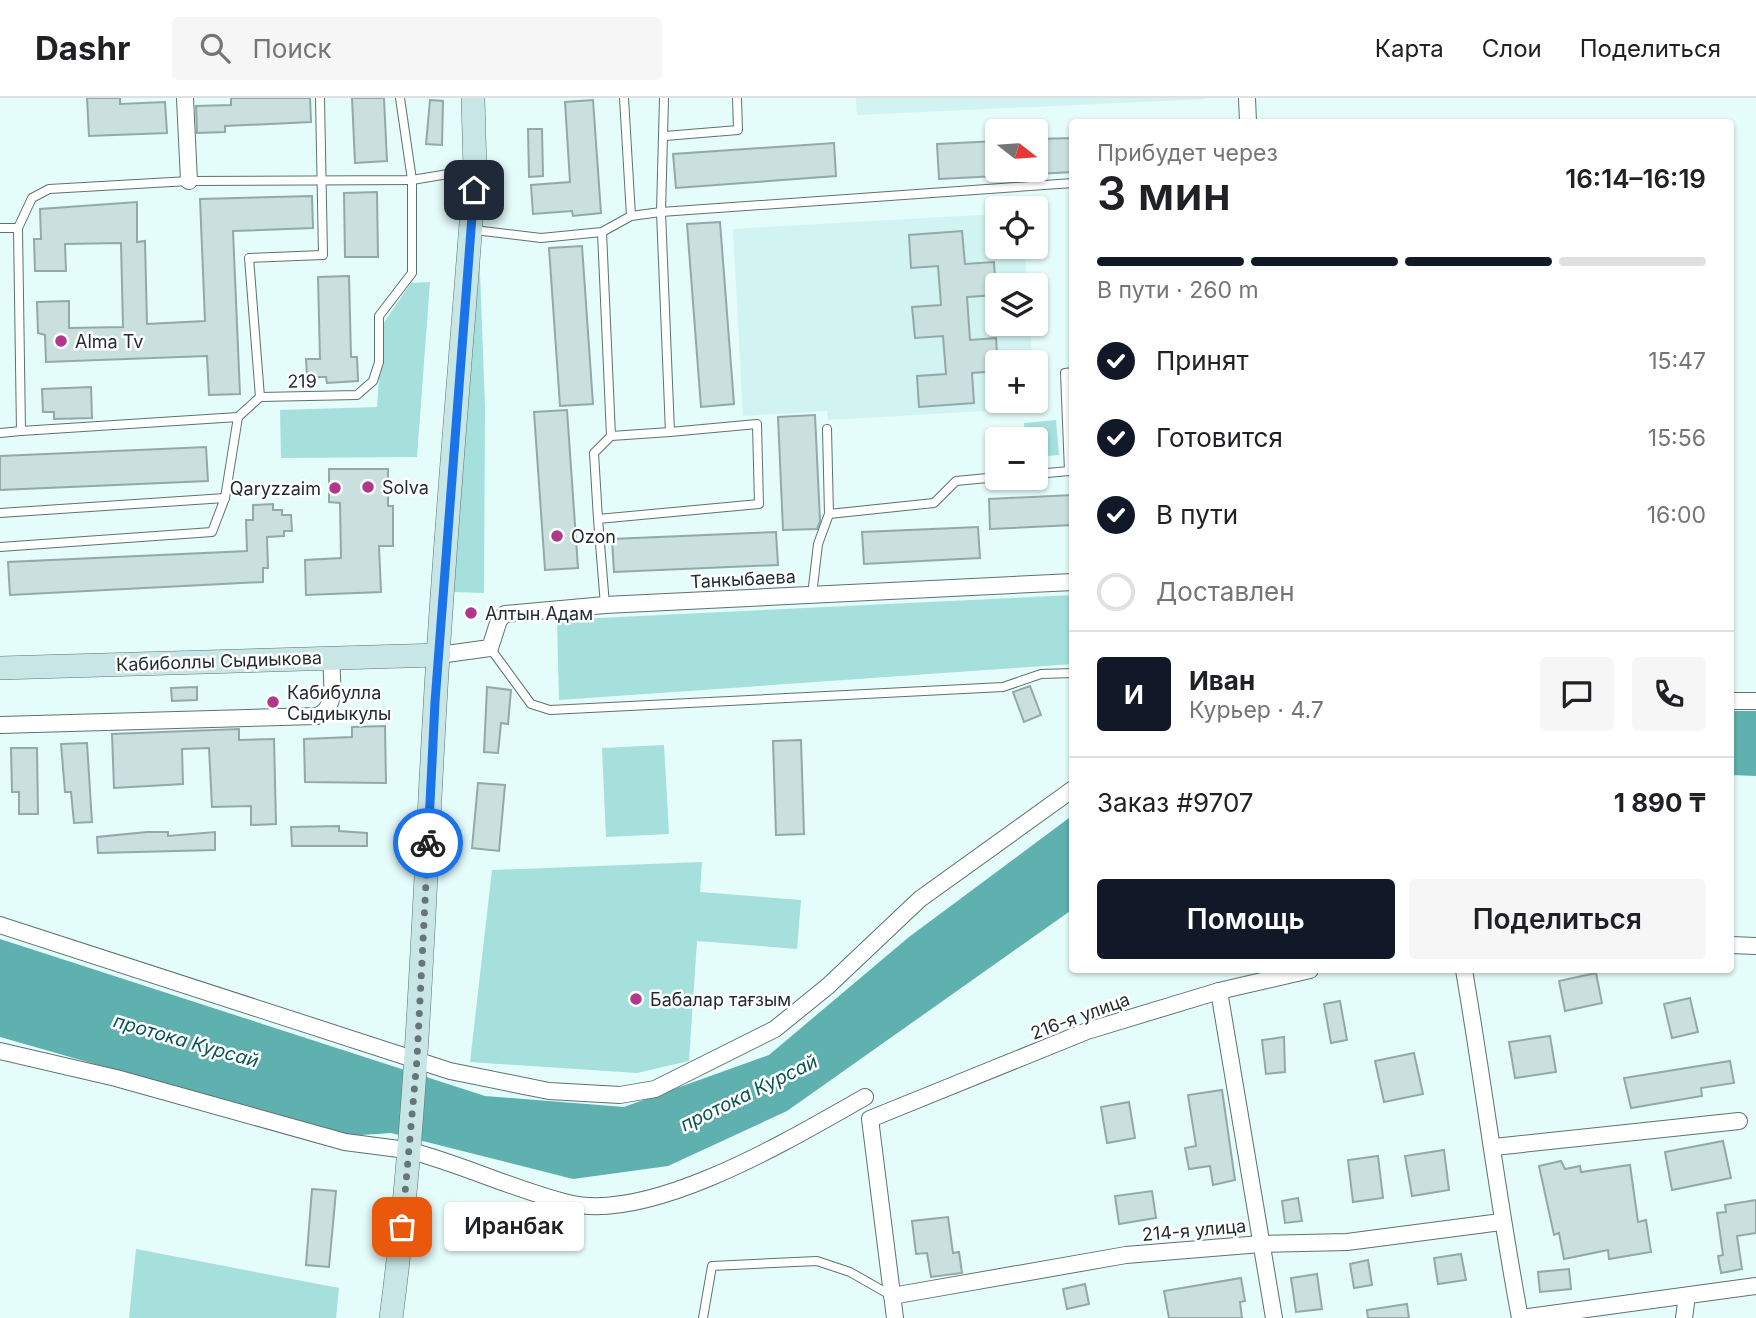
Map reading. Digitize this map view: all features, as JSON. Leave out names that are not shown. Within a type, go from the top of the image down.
[{"type":"street","points":[[185,98],[188,181]]},
{"type":"street","points":[[391,1318],[405,1150],[417,1059],[439,655],[475,170],[473,98]]},
{"type":"street","points":[[1247,98],[1248,119]]},
{"type":"street","name":"Танкыбаева","points":[[490,648],[499,620],[505,614],[605,605],[1069,582]]},
{"type":"street","points":[[439,655],[490,648]]},
{"type":"street","name":"Кабиболлы Сыдиыкова","points":[[0,668],[439,655]]},
{"type":"street","points":[[0,725],[317,716],[324,713],[331,702],[331,658]]},
{"type":"street","points":[[1734,701],[1756,701]]},
{"type":"street","points":[[0,925],[460,1073],[549,1091],[620,1095],[655,1089],[775,1029],[828,986],[920,899],[1069,792]]},
{"type":"street","points":[[1734,945],[1756,946]]},
{"type":"street","name":"216-я улица","points":[[892,1296],[870,1119],[1087,1031],[1219,990],[1296,973]]},
{"type":"street","points":[[1465,973],[1494,1147],[1502,1222],[1520,1318],[1756,1286]]},
{"type":"street","points":[[1219,990],[1274,1318]]},
{"type":"street","points":[[0,1052],[116,1078],[345,1142],[405,1150],[454,1163],[569,1204],[601,1206],[636,1200],[724,1174],[865,1097]]},
{"type":"street","points":[[1494,1147],[1739,1121]]},
{"type":"street","name":"214-я улица","points":[[892,1296],[1126,1255],[1261,1244],[1347,1242],[1502,1222]]},
{"type":"street","points":[[892,1296],[895,1318]]},
{"type":"street","points":[[1684,1318],[1687,1296]]},
{"type":"lane","points":[[0,433],[238,417],[260,397],[249,258],[323,256],[320,98]]},
{"type":"lane","name":"219","points":[[260,397],[357,396],[373,381],[379,362],[379,316],[412,273],[412,180],[400,98]]},
{"type":"lane","points":[[624,98],[631,216]]},
{"type":"lane","points":[[664,98],[661,212],[670,432]]},
{"type":"lane","points":[[664,136],[738,130],[737,98]]},
{"type":"lane","points":[[21,431],[18,228],[33,198],[48,188],[188,181],[412,180],[475,170]]},
{"type":"lane","points":[[471,230],[541,238],[602,232],[631,216],[661,212],[1069,183]]},
{"type":"lane","points":[[0,228],[18,228]]},
{"type":"lane","points":[[602,232],[611,436]]},
{"type":"lane","points":[[1048,473],[1069,471],[1065,373],[1069,372]]},
{"type":"lane","points":[[0,547],[212,532],[225,498],[238,417]]},
{"type":"lane","points":[[598,519],[759,504],[757,424],[611,436],[594,453],[598,519],[605,605]]},
{"type":"lane","points":[[812,595],[818,544],[829,514],[827,429]]},
{"type":"lane","points":[[829,514],[934,503],[956,481],[985,478]]},
{"type":"lane","points":[[0,513],[225,498]]},
{"type":"lane","points":[[490,648],[531,704],[550,710],[1003,687],[1041,674],[1069,673]]},
{"type":"lane","points":[[703,1318],[712,1266],[817,1261],[850,1272],[892,1296]]},
{"type":"shaded area","points":[[856,98],[1204,98],[1204,99],[857,115]]},
{"type":"shaded area","points":[[985,215],[985,259],[1026,259],[1026,273],[985,273],[985,336],[1031,336],[1031,350],[985,350],[985,411],[828,420],[827,411],[743,416],[733,229]]},
{"type":"shaded area","points":[[479,246],[485,407],[484,593],[452,592]]},
{"type":"shaded area","points":[[430,282],[417,457],[281,458],[280,410],[377,407],[383,324],[411,283]]},
{"type":"shaded area","points":[[1056,420],[1059,455],[1048,456],[1048,427],[1024,427],[1024,423]]},
{"type":"shaded area","points":[[1069,595],[1069,664],[559,700],[557,620]]},
{"type":"shaded area","points":[[664,745],[669,834],[606,837],[602,748]]},
{"type":"shaded area","points":[[702,862],[700,892],[801,900],[797,949],[697,941],[689,1061],[637,1073],[470,1062],[492,870]]},
{"type":"shaded area","points":[[136,1249],[339,1288],[336,1318],[129,1318]]},
{"type":"water","points":[[1734,711],[1756,711],[1756,776],[1734,775]]},
{"type":"water","name":"протока Курсай","points":[[1069,818],[1069,912],[787,1111],[668,1166],[573,1179],[391,1133],[347,1136],[0,1037],[0,939],[485,1096],[624,1107],[769,1055],[909,937]]},
{"type":"building","points":[[87,98],[120,98],[120,104],[165,102],[167,133],[89,136]]},
{"type":"building","points":[[231,98],[310,98],[311,122],[225,126],[225,132],[197,133],[196,106],[231,105]]},
{"type":"building","points":[[352,98],[384,98],[387,161],[355,163]]},
{"type":"building","points":[[430,100],[443,101],[442,145],[426,144]]},
{"type":"building","points":[[593,100],[601,213],[573,216],[572,211],[533,214],[531,185],[570,182],[565,102]]},
{"type":"building","points":[[528,129],[542,129],[543,176],[529,177]]},
{"type":"building","points":[[1069,138],[1069,172],[1048,173],[1048,139]]},
{"type":"building","points":[[985,142],[985,177],[939,179],[937,144]]},
{"type":"building","points":[[834,143],[836,176],[676,188],[673,154]]},
{"type":"building","points":[[377,192],[378,257],[345,257],[344,193]]},
{"type":"building","points":[[312,196],[313,228],[233,231],[240,394],[209,395],[207,356],[46,362],[45,335],[38,333],[37,302],[69,301],[69,328],[123,327],[121,243],[65,244],[66,271],[35,271],[34,239],[41,239],[40,209],[137,202],[137,242],[145,241],[147,324],[205,321],[200,199]]},
{"type":"building","points":[[720,222],[734,404],[701,407],[687,224]]},
{"type":"building","points":[[962,231],[965,264],[994,262],[995,273],[985,273],[985,296],[967,297],[970,340],[996,338],[997,350],[985,350],[985,372],[972,373],[974,403],[919,407],[917,376],[946,374],[943,336],[915,338],[912,307],[941,305],[938,266],[911,268],[909,235]]},
{"type":"building","points":[[582,246],[593,404],[560,406],[549,248]]},
{"type":"building","points":[[349,276],[351,357],[357,357],[358,381],[327,383],[326,377],[307,377],[306,359],[320,359],[318,277]]},
{"type":"building","points":[[91,387],[92,418],[54,419],[54,412],[43,412],[42,389]]},
{"type":"building","points":[[567,410],[578,568],[545,570],[534,412]]},
{"type":"building","points":[[815,415],[820,521],[817,529],[783,530],[778,417]]},
{"type":"building","points":[[206,447],[208,481],[0,490],[0,456]]},
{"type":"building","points":[[329,469],[388,469],[388,506],[393,506],[393,546],[379,546],[381,592],[306,595],[305,560],[341,558],[340,503],[329,502]]},
{"type":"building","points":[[1069,495],[1069,525],[990,529],[989,499]]},
{"type":"building","points":[[273,504],[273,510],[282,510],[282,515],[291,515],[292,531],[284,531],[284,536],[267,537],[268,568],[263,568],[263,582],[10,595],[8,562],[247,551],[246,520],[253,520],[253,505]]},
{"type":"building","points":[[978,527],[980,558],[864,564],[862,532]]},
{"type":"building","points":[[776,532],[778,565],[614,572],[612,539]]},
{"type":"building","points":[[1030,686],[1041,715],[1024,722],[1013,692]]},
{"type":"building","points":[[197,687],[197,700],[172,701],[171,688]]},
{"type":"building","points":[[487,687],[511,690],[508,724],[501,723],[498,753],[484,752]]},
{"type":"building","points":[[385,726],[386,783],[305,782],[304,739],[352,737],[352,727]]},
{"type":"building","points":[[239,729],[239,740],[274,739],[276,824],[251,825],[251,806],[212,807],[209,748],[182,749],[183,784],[114,788],[112,734]]},
{"type":"building","points":[[801,740],[804,834],[776,835],[773,741]]},
{"type":"building","points":[[87,743],[92,822],[74,823],[71,792],[65,792],[61,744]]},
{"type":"building","points":[[11,748],[37,748],[38,814],[19,814],[19,792],[12,792]]},
{"type":"building","points":[[478,783],[505,785],[499,851],[472,848]]},
{"type":"building","points":[[339,826],[339,831],[367,833],[367,846],[292,846],[291,827]]},
{"type":"building","points":[[168,832],[168,836],[215,832],[215,850],[98,853],[97,837]]},
{"type":"building","points":[[1596,973],[1602,1003],[1565,1011],[1559,981]]},
{"type":"building","points":[[1690,998],[1698,1032],[1672,1038],[1664,1004]]},
{"type":"building","points":[[1340,1001],[1347,1040],[1331,1043],[1324,1004]]},
{"type":"building","points":[[1550,1036],[1556,1072],[1515,1078],[1509,1042]]},
{"type":"building","points":[[1284,1037],[1285,1072],[1266,1074],[1262,1040]]},
{"type":"building","points":[[1414,1053],[1423,1094],[1384,1102],[1375,1061]]},
{"type":"building","points":[[1730,1061],[1734,1083],[1701,1088],[1702,1096],[1631,1108],[1624,1078]]},
{"type":"building","points":[[1222,1090],[1235,1180],[1213,1185],[1210,1166],[1189,1169],[1185,1148],[1196,1146],[1188,1095]]},
{"type":"building","points":[[1129,1102],[1135,1138],[1107,1143],[1101,1107]]},
{"type":"building","points":[[1723,1141],[1731,1178],[1672,1190],[1665,1152]]},
{"type":"building","points":[[1444,1150],[1449,1190],[1412,1196],[1405,1156]]},
{"type":"building","points":[[1378,1156],[1383,1198],[1353,1202],[1348,1160]]},
{"type":"building","points":[[1561,1161],[1565,1169],[1580,1166],[1581,1172],[1630,1165],[1638,1222],[1646,1220],[1651,1252],[1609,1259],[1608,1250],[1564,1259],[1559,1233],[1554,1235],[1539,1166]]},
{"type":"building","points":[[312,1189],[336,1191],[329,1267],[306,1265]]},
{"type":"building","points":[[1152,1191],[1156,1218],[1119,1224],[1115,1196]]},
{"type":"building","points":[[1298,1198],[1302,1221],[1285,1223],[1282,1201]]},
{"type":"building","points":[[1756,1200],[1756,1233],[1737,1236],[1742,1269],[1721,1273],[1718,1256],[1723,1255],[1717,1213],[1726,1212],[1725,1205]]},
{"type":"building","points":[[948,1217],[953,1253],[959,1252],[962,1273],[931,1277],[927,1253],[916,1254],[912,1221]]},
{"type":"building","points":[[1461,1254],[1466,1280],[1438,1284],[1434,1258]]},
{"type":"building","points":[[1368,1260],[1372,1285],[1354,1288],[1350,1264]]},
{"type":"building","points":[[1569,1269],[1571,1289],[1540,1292],[1538,1272]]},
{"type":"building","points":[[1317,1274],[1322,1309],[1296,1312],[1291,1278]]},
{"type":"building","points":[[1241,1278],[1245,1301],[1240,1302],[1242,1318],[1169,1318],[1164,1291]]},
{"type":"building","points":[[1085,1284],[1089,1304],[1067,1309],[1063,1289]]},
{"type":"building","points":[[1407,1304],[1409,1318],[1368,1318],[1367,1310]]},
{"type":"way so far","points":[[402,1227],[411,1151],[428,843]]},
{"type":"place","name":"Alma Tv","points":[[61,341]]},
{"type":"place","name":"Solva","points":[[368,487]]},
{"type":"place","name":"Qaryzzaim","points":[[335,488]]},
{"type":"place","name":"Ozon","points":[[557,536]]},
{"type":"place","name":"Алтын Адам","points":[[471,613]]},
{"type":"place","name":"Кабибулла Сыдиыкулы","points":[[273,702]]},
{"type":"place","name":"Бабалар тағзым","points":[[636,999]]},
{"type":"place","name":"Иранбак","points":[[402,1227]]},
{"type":"route","points":[[428,843],[435,702],[474,190]]}]
